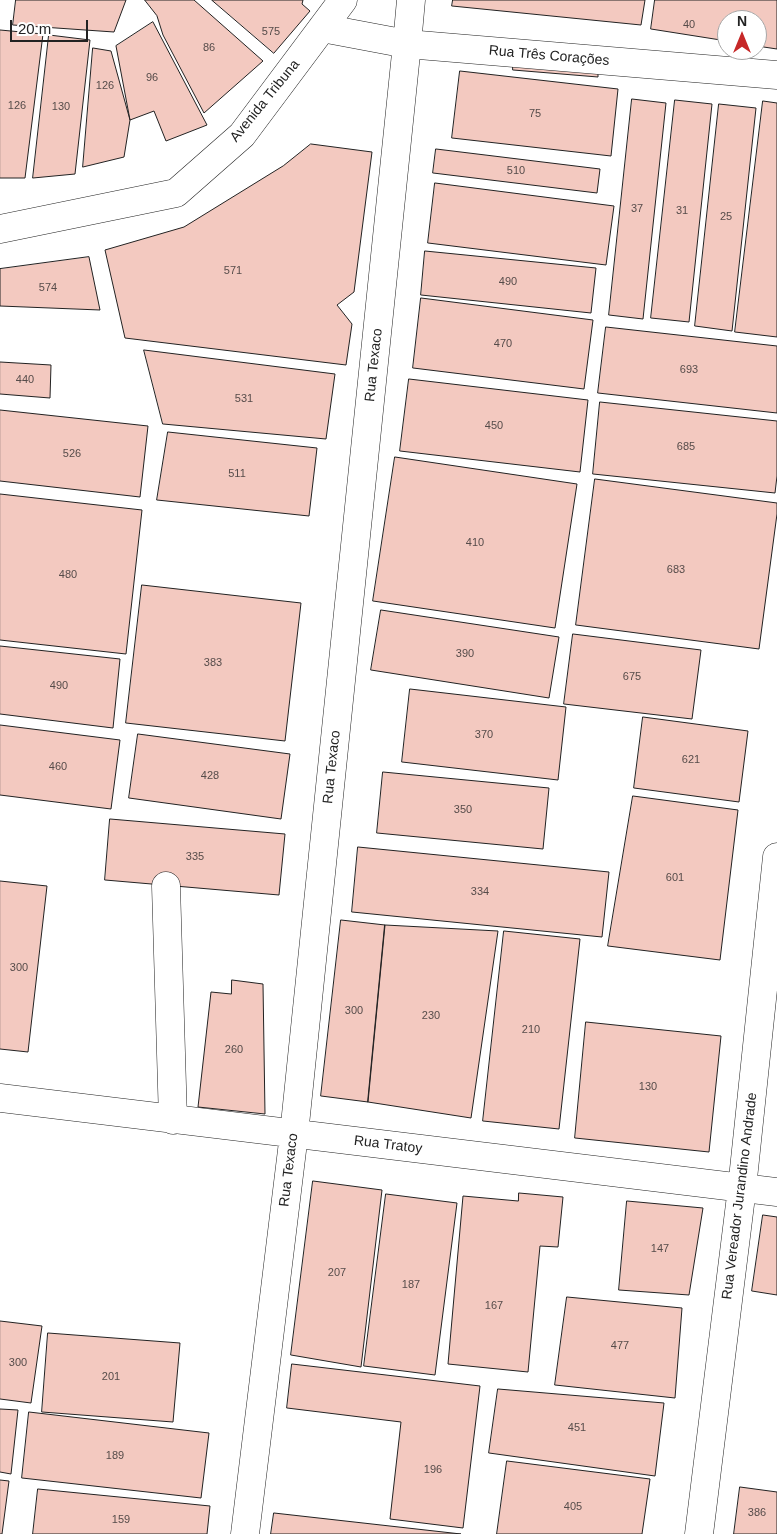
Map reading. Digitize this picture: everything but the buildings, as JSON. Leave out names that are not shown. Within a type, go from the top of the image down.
[{"type":"street","name":"Avenida Tribuna","points":[[0,229],[176,193],[242,135],[343,0]]},
{"type":"street","name":"Rua Texaco","points":[[245,1534],[294,1134],[411,0]]},
{"type":"street","name":"Rua Três Corações","points":[[322,28],[407,44],[777,74]]},
{"type":"street","name":"Rua Vereador Jurandino Andrade","points":[[699,1534],[742,1188],[777,857]]},
{"type":"street","points":[[166,886],[173,1120]]},
{"type":"street","name":"Rua Tratoy","points":[[0,1098],[777,1192]]}]
